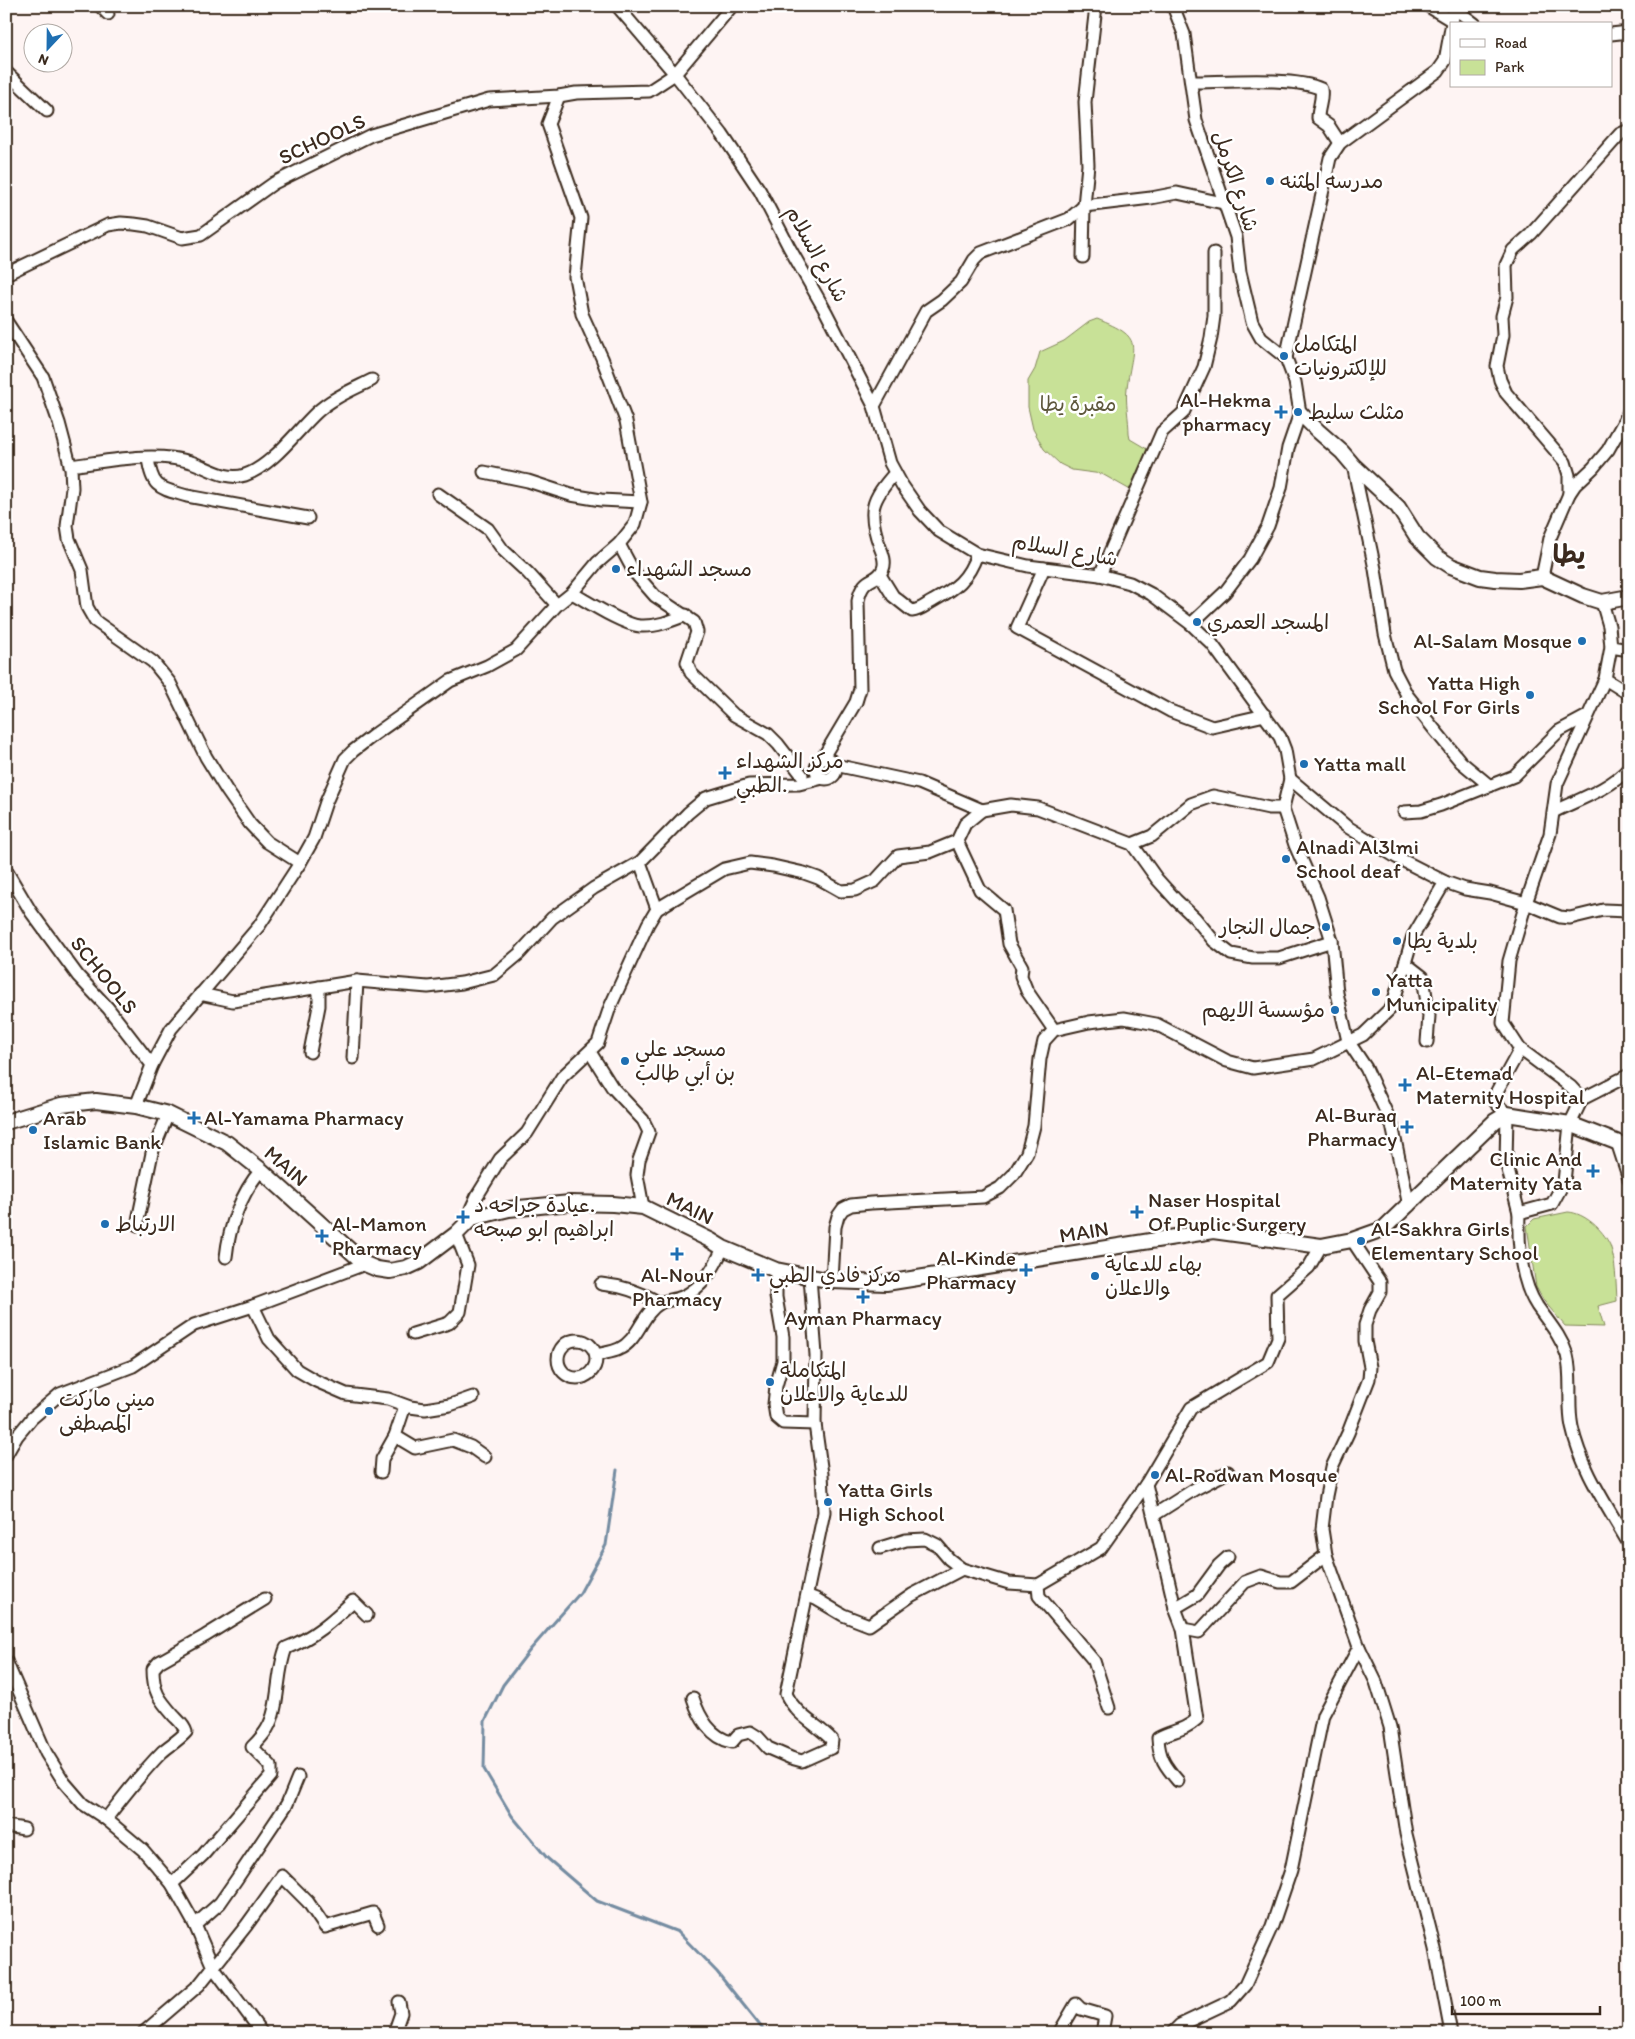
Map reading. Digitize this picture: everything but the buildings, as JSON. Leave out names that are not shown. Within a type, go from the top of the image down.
[{"type":"main road","points":[[1300,412],[1398,507],[1417,537],[1437,557],[1451,566],[1480,577],[1495,579],[1542,578],[1602,602],[1629,597]]},
{"type":"main road","name":"MAIN","points":[[6,1122],[60,1105],[96,1101],[136,1106],[168,1114],[227,1143],[261,1170],[365,1264],[390,1272],[419,1262],[456,1234],[472,1218],[509,1208],[570,1204],[613,1204],[644,1207],[723,1248],[776,1270],[832,1281],[886,1283],[1213,1231],[1321,1246],[1352,1240],[1383,1229],[1495,1121],[1507,1114]]},
{"type":"main road","points":[[1507,1114],[1570,1124],[1623,1145]]},
{"type":"street","name":"شارع السلام","points":[[617,6],[675,74],[722,134],[760,191],[826,312],[874,406],[881,434],[895,473],[920,511],[939,531],[978,554],[1044,568],[1100,575],[1130,582],[1151,594],[1191,624],[1212,644],[1280,737],[1285,750],[1290,779],[1283,808]]},
{"type":"street","name":"SCHOOLS","points":[[6,274],[108,226],[121,223],[148,226],[182,238],[201,235],[274,183],[371,135],[489,100],[559,96],[576,93],[649,91],[675,74],[732,6]]},
{"type":"street","points":[[1083,257],[1084,206],[1088,165],[1085,102],[1096,6]]},
{"type":"street","name":"شارع الكرمل","points":[[1173,6],[1184,34],[1196,120],[1236,237],[1240,272],[1252,322],[1261,338],[1286,358]]},
{"type":"street","points":[[1428,6],[1451,20],[1454,7],[1473,22]]},
{"type":"street","points":[[1191,624],[1225,592],[1250,559],[1268,526],[1280,488],[1288,448],[1300,412],[1295,382],[1286,358],[1330,158],[1340,143],[1438,71],[1445,61],[1450,27]]},
{"type":"street","points":[[1612,34],[1629,32]]},
{"type":"street","points":[[6,72],[47,110]]},
{"type":"street","points":[[1191,82],[1287,82],[1313,85],[1321,89],[1323,99],[1318,109],[1318,118],[1329,126],[1340,143]]},
{"type":"street","points":[[136,1106],[152,1065],[171,1029],[259,926],[300,864],[314,838],[326,802],[345,759],[353,751],[450,681],[487,666],[516,650],[557,605],[572,593],[597,563],[620,544],[635,524],[641,502],[626,421],[602,358],[582,314],[575,277],[581,218],[548,124],[559,96]]},
{"type":"street","points":[[1569,494],[1569,476],[1564,462],[1506,393],[1500,380],[1498,359],[1503,335],[1502,316],[1507,298],[1506,264],[1509,256],[1518,244],[1531,234],[1620,134],[1629,130]]},
{"type":"street","points":[[874,406],[926,311],[942,300],[964,278],[977,256],[1013,240],[1069,220],[1084,206],[1176,193],[1224,203]]},
{"type":"street","points":[[1100,575],[1162,432],[1183,413],[1202,374],[1214,324],[1214,254]]},
{"type":"street","points":[[6,322],[42,377],[60,423],[70,466],[72,488],[67,526],[69,540],[82,570],[87,608],[95,621],[153,662],[170,683],[206,757],[227,792],[250,824],[267,842],[300,864]]},
{"type":"street","points":[[70,466],[148,458],[178,458],[228,476],[244,476],[255,471],[269,460],[330,402],[372,380]]},
{"type":"street","points":[[1542,578],[1550,538],[1569,494],[1608,450],[1629,410]]},
{"type":"street","points":[[148,458],[150,475],[154,481],[168,491],[308,518]]},
{"type":"street","points":[[1353,465],[1376,569],[1385,634],[1394,670],[1407,695],[1461,762],[1490,786]]},
{"type":"street","points":[[484,472],[528,481],[571,495],[602,500],[641,502]]},
{"type":"street","points":[[771,783],[799,784],[827,768],[834,742],[856,702],[860,689],[857,621],[860,589],[865,583],[880,575],[884,568],[884,560],[875,532],[872,513],[874,501],[881,489],[895,473]]},
{"type":"street","points":[[438,494],[488,529],[503,550],[528,573],[557,605]]},
{"type":"street","points":[[620,544],[634,572],[655,596],[694,622],[697,632],[687,662],[691,673],[734,715],[768,734],[802,775]]},
{"type":"street","points":[[880,575],[897,601],[912,611],[919,610],[956,588],[973,567],[978,554]]},
{"type":"street","points":[[1044,568],[1017,628],[1170,711],[1212,727],[1265,715]]},
{"type":"street","points":[[572,593],[605,613],[638,626],[661,624],[686,615]]},
{"type":"street","points":[[1582,1099],[1570,1087],[1520,1049],[1503,1023],[1509,961],[1526,903],[1550,834],[1557,784],[1605,680],[1612,647],[1609,626],[1602,602]]},
{"type":"street","points":[[1612,647],[1629,650]]},
{"type":"street","points":[[1605,680],[1629,694]]},
{"type":"street","points":[[1404,812],[1421,811],[1434,807],[1514,776],[1559,731],[1588,716]]},
{"type":"street","points":[[200,994],[233,1001],[357,981],[428,987],[462,983],[494,974],[519,954],[552,918],[594,888],[640,862],[688,813],[706,798],[749,785],[788,780],[827,768],[865,772],[919,783],[982,810]]},
{"type":"street","points":[[1554,811],[1606,787],[1620,778],[1629,768]]},
{"type":"street","points":[[1290,779],[1346,826],[1396,857],[1445,882],[1465,889],[1490,893],[1526,903],[1560,917],[1570,918],[1604,910],[1629,911]]},
{"type":"street","points":[[1132,844],[1152,836],[1191,804],[1213,796],[1269,808],[1283,808],[1295,845],[1318,897],[1332,941],[1337,993],[1348,1041],[1366,1068],[1392,1125],[1409,1206]]},
{"type":"street","points":[[472,1218],[471,1209],[492,1170],[500,1159],[527,1133],[562,1077],[590,1052],[601,1038],[610,1007],[648,924],[657,909],[724,869],[750,863],[773,866],[818,878],[840,891],[855,890],[875,881],[898,856],[930,852],[957,841],[965,824],[982,810],[1012,805],[1038,808],[1132,844],[1176,900],[1214,940],[1231,954],[1254,958],[1279,958],[1332,941]]},
{"type":"street","points":[[957,841],[980,890],[1004,910],[1009,944],[1022,967],[1021,976],[1027,991],[1054,1030]]},
{"type":"street","points":[[640,862],[657,909]]},
{"type":"street","name":"SCHOOLS","points":[[6,870],[32,912],[78,976],[108,1008],[152,1065]]},
{"type":"street","points":[[832,1281],[835,1227],[838,1216],[843,1209],[851,1205],[871,1203],[983,1197],[1000,1188],[1014,1174],[1027,1153],[1034,1126],[1040,1059],[1044,1041],[1054,1030],[1089,1022],[1124,1018],[1156,1024],[1227,1061],[1253,1068],[1314,1059],[1363,1035],[1392,1007],[1413,936],[1445,882]]},
{"type":"street","points":[[1405,963],[1423,977],[1430,1016],[1427,1042]]},
{"type":"street","points":[[353,1058],[357,981]]},
{"type":"street","points":[[310,1052],[319,1006],[319,987]]},
{"type":"street","points":[[1520,1049],[1497,1091],[1496,1102],[1507,1114],[1506,1162],[1519,1213],[1518,1240],[1526,1280],[1536,1304],[1558,1335],[1567,1356],[1570,1378],[1568,1403],[1572,1429],[1587,1470],[1629,1544]]},
{"type":"street","points":[[590,1052],[612,1086],[643,1120],[649,1132],[639,1160],[637,1175],[644,1207]]},
{"type":"street","points":[[1519,1213],[1552,1204],[1556,1197],[1564,1182],[1570,1124],[1582,1099],[1629,1075]]},
{"type":"street","points":[[137,1224],[152,1153],[168,1114]]},
{"type":"street","points":[[1623,1145],[1629,1179]]},
{"type":"street","points":[[226,1257],[228,1235],[244,1197],[261,1170]]},
{"type":"street","points":[[413,1334],[448,1323],[460,1312],[468,1265],[456,1234]]},
{"type":"street","points":[[1352,1240],[1380,1282],[1380,1292],[1370,1310],[1365,1325],[1365,1341],[1370,1367],[1366,1390],[1332,1467],[1322,1529],[1326,1555],[1359,1647],[1376,1682],[1390,1727],[1406,1834],[1435,1948],[1451,2033]]},
{"type":"street","points":[[880,1548],[906,1540],[925,1539],[937,1544],[949,1559],[962,1569],[1009,1582],[1038,1585],[1101,1548],[1146,1484],[1191,1408],[1268,1362],[1278,1338],[1277,1295],[1308,1267],[1321,1246]]},
{"type":"street","points":[[597,1354],[620,1348],[633,1338],[646,1316],[660,1303],[683,1297],[701,1284],[715,1266],[723,1248]]},
{"type":"street","points":[[6,1454],[17,1436],[32,1418],[60,1394],[133,1366],[194,1325],[254,1306],[365,1264]]},
{"type":"street","points":[[776,1270],[776,1297],[783,1345],[783,1361],[776,1386],[774,1404],[776,1417],[783,1423],[815,1424]]},
{"type":"street","points":[[693,1698],[698,1713],[722,1740],[732,1742],[738,1735],[750,1732],[758,1737],[768,1748],[802,1761],[831,1748],[832,1740],[820,1728],[805,1719],[792,1707],[786,1694],[808,1596],[824,1512],[822,1474],[815,1424],[816,1354],[810,1276]]},
{"type":"street","points":[[601,1284],[623,1286],[660,1303]]},
{"type":"street","points":[[254,1306],[269,1339],[296,1370],[346,1394],[388,1398],[405,1406],[425,1409],[450,1405],[473,1397]]},
{"type":"street","points":[[381,1472],[382,1459],[395,1436],[405,1406]]},
{"type":"street","points":[[395,1436],[415,1448],[453,1440],[471,1447],[485,1457]]},
{"type":"street","points":[[1154,1515],[1195,1489],[1228,1472]]},
{"type":"street","points":[[1146,1484],[1175,1608],[1183,1629],[1196,1719],[1188,1727],[1169,1732],[1158,1738],[1159,1751],[1165,1766],[1178,1781]]},
{"type":"street","points":[[1183,1629],[1199,1632],[1245,1582],[1261,1576],[1280,1582],[1291,1582],[1326,1555]]},
{"type":"street","points":[[1175,1608],[1196,1595],[1219,1565],[1228,1557]]},
{"type":"street","points":[[808,1596],[843,1615],[869,1625],[912,1595],[962,1569]]},
{"type":"street","points":[[1038,1585],[1039,1596],[1094,1661],[1109,1708]]},
{"type":"street","points":[[106,1819],[137,1778],[164,1750],[178,1741],[186,1732],[184,1726],[158,1698],[153,1683],[153,1669],[159,1662],[265,1599]]},
{"type":"street","points":[[172,1884],[203,1855],[271,1776],[272,1766],[252,1747],[268,1728],[277,1695],[281,1661],[286,1648],[298,1644],[325,1628],[353,1600],[367,1616]]},
{"type":"street","points":[[1172,2033],[1180,2025],[1231,2001],[1246,1985],[1272,1926],[1291,1870],[1323,1715],[1359,1647]]},
{"type":"street","points":[[6,1661],[46,1753],[64,1782],[83,1804],[106,1819],[143,1850],[172,1884],[195,1925],[213,1968],[262,2033]]},
{"type":"street","points":[[195,1925],[220,1903],[287,1804],[298,1777]]},
{"type":"street","points":[[6,1826],[24,1829]]},
{"type":"street","points":[[143,2033],[188,1995],[213,1968],[282,1876],[308,1902],[325,1927],[373,1913],[378,1926]]},
{"type":"street","points":[[394,2033],[401,2013],[399,2002]]},
{"type":"street","points":[[1059,2033],[1076,2004],[1081,2009],[1105,2016],[1102,2033]]},
{"type":"green space","name":"مقبرة يطا","points":[[1097,319],[1123,332],[1132,344],[1133,352],[1127,393],[1129,434],[1130,439],[1147,449],[1147,461],[1134,492],[1102,474],[1072,470],[1060,464],[1044,449],[1033,429],[1028,407],[1028,381],[1035,369],[1040,352],[1064,341],[1089,322]]},
{"type":"green space","points":[[1568,1212],[1581,1215],[1593,1223],[1610,1245],[1615,1265],[1617,1301],[1598,1306],[1604,1327],[1565,1326],[1544,1301],[1536,1287],[1527,1226],[1534,1219]]},
{"type":"waterway","points":[[617,1470],[606,1545],[580,1593],[530,1650],[503,1685],[485,1721],[484,1769],[512,1816],[547,1858],[597,1901],[678,1932],[717,1972],[766,2033]]},
{"type":"place","name":"مدرسه المثنه","points":[[1270,181]]},
{"type":"place","name":"المتكامل للإلكترونيات","points":[[1284,356]]},
{"type":"place","name":"Al-Hekma pharmacy","points":[[1281,412]]},
{"type":"place","name":"مثلث سليط","points":[[1298,412]]},
{"type":"place","name":"مسجد الشهداء","points":[[616,569]]},
{"type":"place","name":"المسجد العمري","points":[[1197,622]]},
{"type":"place","name":"Al-Salam Mosque","points":[[1582,641]]},
{"type":"place","name":"Yatta High School For Girls","points":[[1530,695]]},
{"type":"place","name":"Yatta mall","points":[[1304,764]]},
{"type":"place","name":"مركز الشهداء الطبي.","points":[[725,773]]},
{"type":"place","name":"Alnadi Al3lmi School deaf","points":[[1286,859]]},
{"type":"place","name":"جمال النجار","points":[[1326,927]]},
{"type":"place","name":"بلدية يطا","points":[[1397,941]]},
{"type":"place","name":"Yatta Municipality","points":[[1376,992]]},
{"type":"place","name":"مؤسسة الايهم","points":[[1335,1010]]},
{"type":"place","name":"مسجد علي بن أبي طالب","points":[[625,1061]]},
{"type":"place","name":"Al-Etemad Maternity Hospital","points":[[1405,1085]]},
{"type":"place","name":"Al-Yamama Pharmacy","points":[[194,1118]]},
{"type":"place","name":"Al-Buraq Pharmacy","points":[[1407,1127]]},
{"type":"place","name":"Arab Islamic Bank","points":[[33,1130]]},
{"type":"place","name":"Clinic And Maternity Yata","points":[[1593,1171]]},
{"type":"place","name":"Naser Hospital Of Puplic Surgery","points":[[1137,1212]]},
{"type":"place","name":"عيادة جراحه د. ابراهيم ابو صبحه","points":[[463,1217]]},
{"type":"place","name":"الارتباط","points":[[105,1224]]},
{"type":"place","name":"Al-Mamon Pharmacy","points":[[322,1236]]},
{"type":"place","name":"Al-Sakhra Girls Elementary School","points":[[1361,1241]]},
{"type":"place","name":"Al-Nour Pharmacy","points":[[677,1254]]},
{"type":"place","name":"Al-Kinde Pharmacy","points":[[1026,1270]]},
{"type":"place","name":"مركز فادي الطبي","points":[[758,1275]]},
{"type":"place","name":"بهاء للدعاية والاعلان","points":[[1095,1276]]},
{"type":"place","name":"Ayman Pharmacy","points":[[863,1297]]},
{"type":"place","name":"المتكاملة للدعاية والاعلان","points":[[770,1382]]},
{"type":"place","name":"ميني ماركت المصطفى","points":[[49,1411]]},
{"type":"place","name":"Al-Rodwan Mosque","points":[[1155,1475]]},
{"type":"place","name":"Yatta Girls High School","points":[[828,1502]]},
{"type":"district","name":"يطا","points":[[1569,554]]}]
